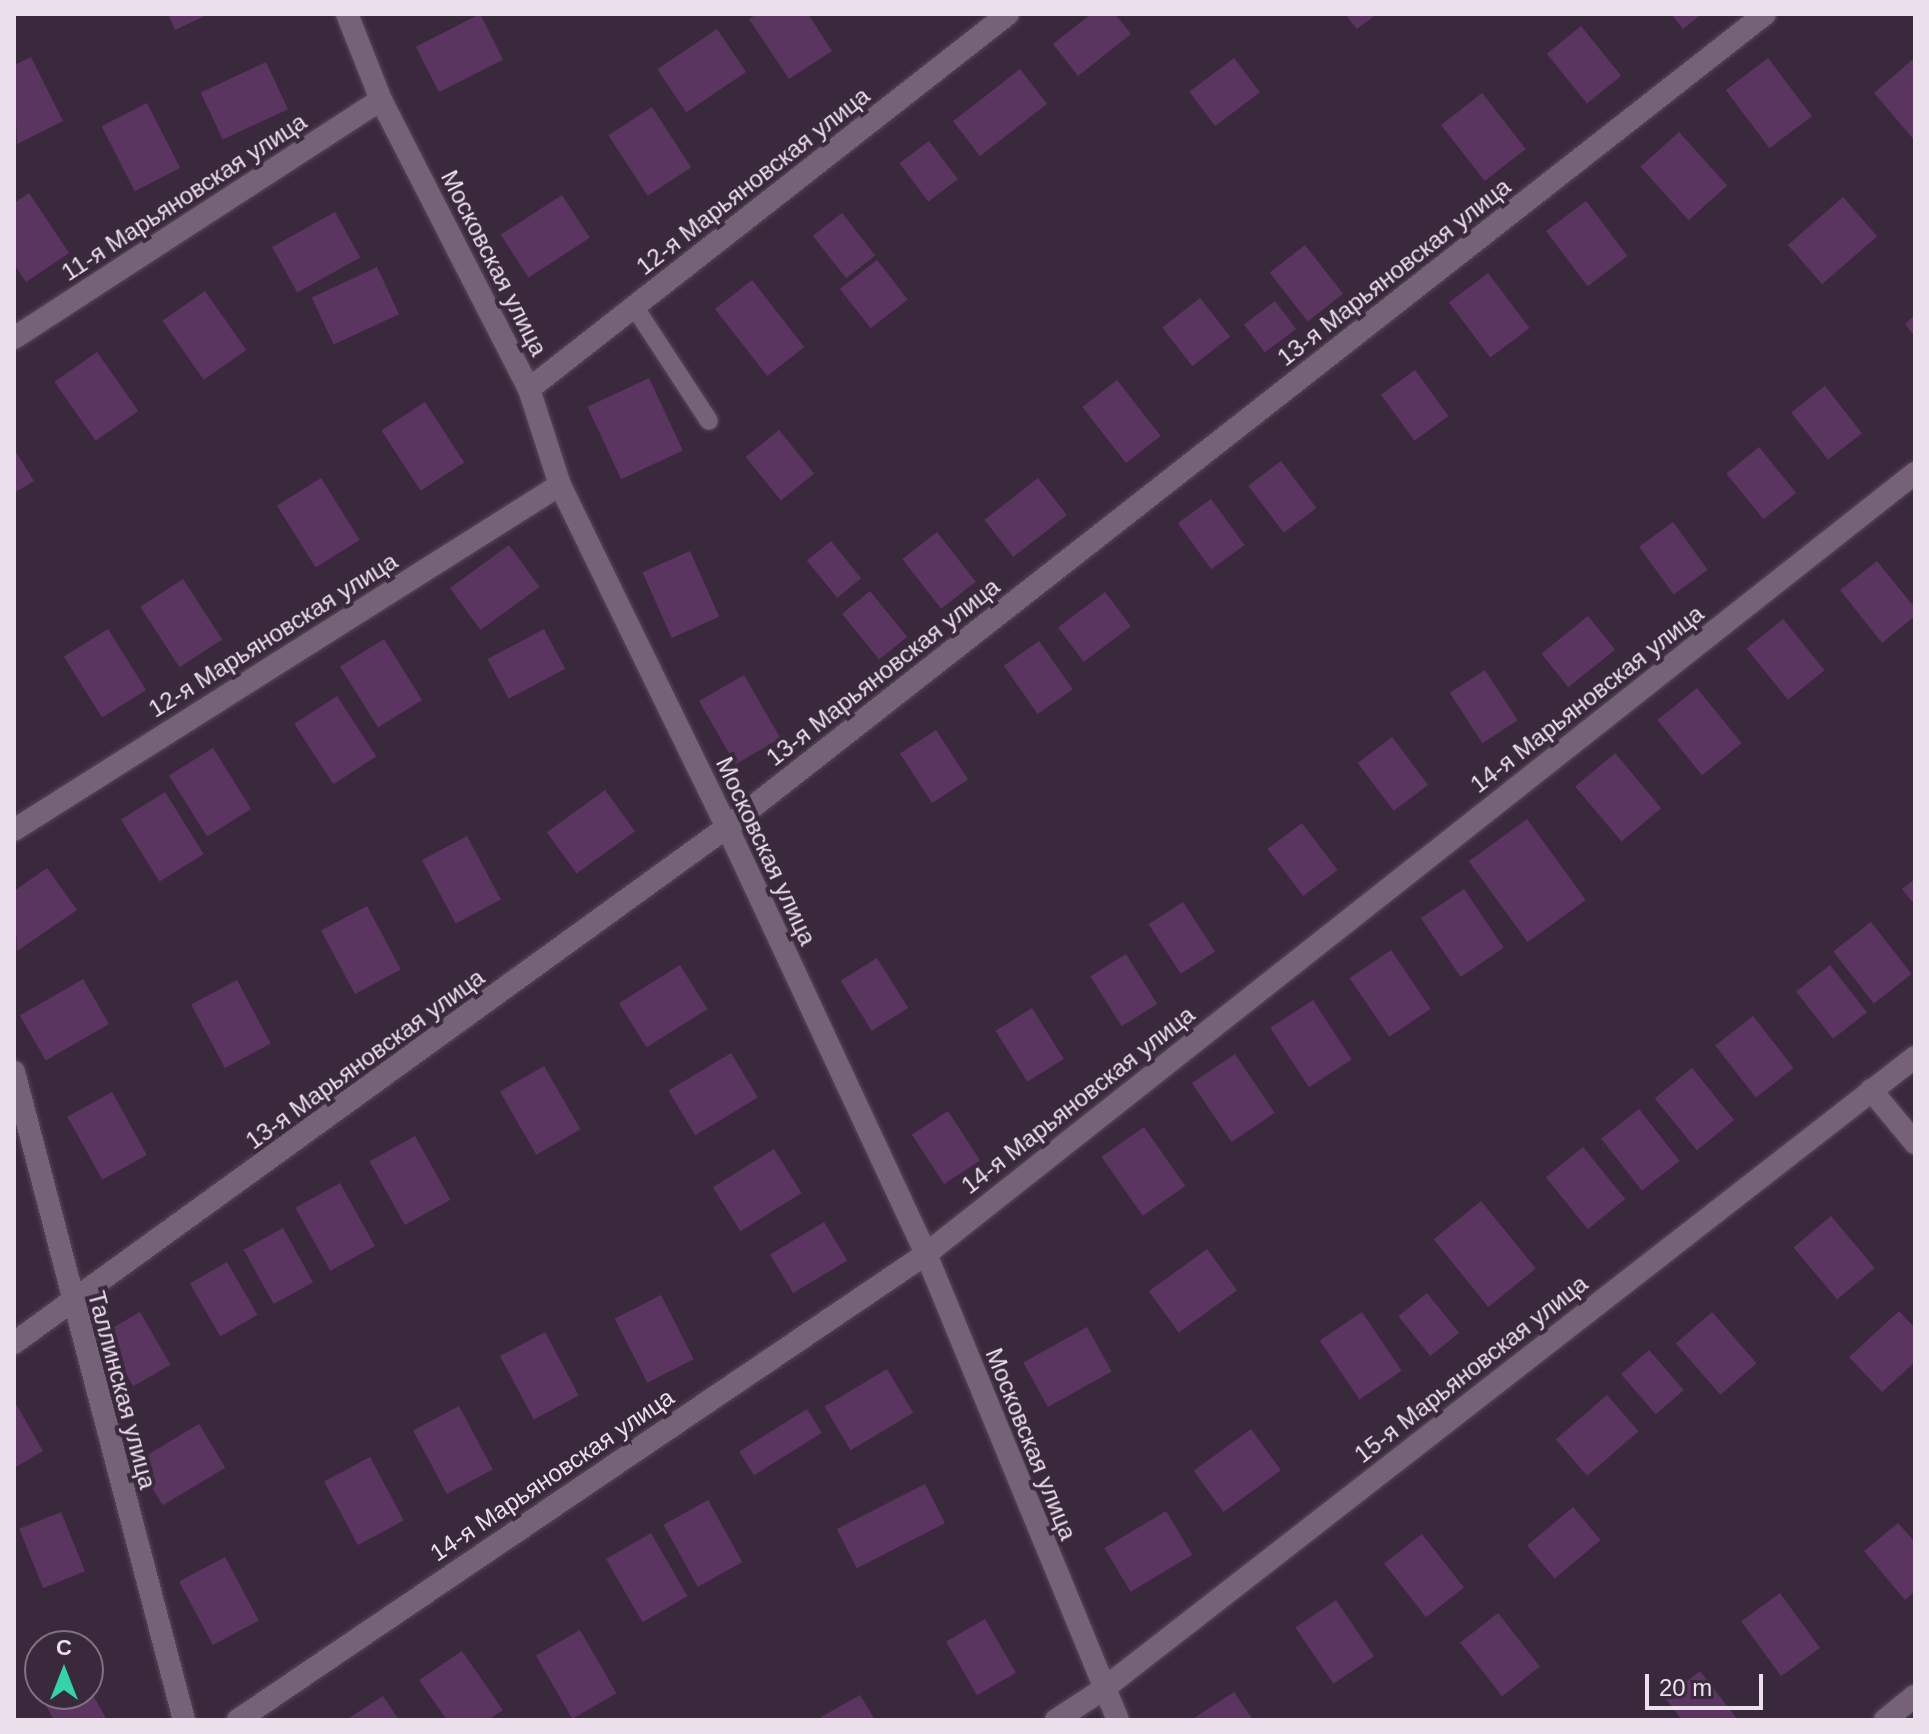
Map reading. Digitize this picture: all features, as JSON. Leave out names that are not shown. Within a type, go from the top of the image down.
[{"type":"street","name":"Московская улица","points":[[347,14],[381,100],[529,389],[560,485],[727,827],[926,1254],[1102,1690],[1118,1720]]},
{"type":"street","name":"12-я Марьяновская улица","points":[[529,389],[1008,14]]},
{"type":"street","name":"13-я Марьяновская улица","points":[[14,1343],[72,1305],[727,827],[1765,14]]},
{"type":"street","name":"11-я Марьяновская улица","points":[[14,338],[381,100]]},
{"type":"street","name":"14-я Марьяновская улица","points":[[238,1720],[926,1254],[1915,473]]},
{"type":"street","name":"12-я Марьяновская улица","points":[[14,830],[560,485]]},
{"type":"street","name":"15-я Марьяновская улица","points":[[1056,1720],[1102,1690],[1915,1057]]},
{"type":"street","name":"Таллинская улица","points":[[14,1072],[72,1305],[184,1720]]},
{"type":"street","points":[[1871,1090],[1915,1143]]},
{"type":"street","points":[[1885,1720],[1915,1696]]},
{"type":"lane","points":[[634,306],[709,421]]},
{"type":"building","points":[[168,14],[209,14],[175,30]]},
{"type":"building","points":[[480,14],[503,59],[439,92],[416,47]]},
{"type":"building","points":[[757,14],[808,14],[832,51],[789,79],[749,19]]},
{"type":"building","points":[[1091,14],[1115,14],[1131,34],[1078,76],[1053,44]]},
{"type":"building","points":[[1345,14],[1377,14],[1357,29]]},
{"type":"building","points":[[1671,14],[1702,14],[1683,29]]},
{"type":"building","points":[[1581,26],[1621,76],[1587,103],[1547,54]]},
{"type":"building","points":[[717,29],[746,72],[686,112],[657,69]]},
{"type":"building","points":[[31,57],[63,121],[17,144],[14,65]]},
{"type":"building","points":[[1234,58],[1260,92],[1215,126],[1189,92]]},
{"type":"building","points":[[1768,58],[1812,116],[1770,148],[1726,90]]},
{"type":"building","points":[[1913,59],[1915,61],[1915,141],[1874,93]]},
{"type":"building","points":[[266,62],[288,109],[223,140],[201,92]]},
{"type":"building","points":[[1020,69],[1047,104],[980,156],[953,121]]},
{"type":"building","points":[[1482,93],[1526,149],[1485,181],[1441,125]]},
{"type":"building","points":[[147,103],[180,168],[135,191],[102,126]]},
{"type":"building","points":[[652,107],[691,167],[648,196],[608,135]]},
{"type":"building","points":[[1679,132],[1727,186],[1689,220],[1640,167]]},
{"type":"building","points":[[929,141],[958,179],[928,202],[899,163]]},
{"type":"building","points":[[29,193],[69,253],[26,282],[14,264],[14,203]]},
{"type":"building","points":[[562,195],[590,238],[529,278],[501,235]]},
{"type":"building","points":[[1843,197],[1877,236],[1822,284],[1788,245]]},
{"type":"building","points":[[1586,201],[1628,256],[1588,286],[1546,231]]},
{"type":"building","points":[[335,212],[360,257],[297,292],[272,247]]},
{"type":"building","points":[[842,213],[875,256],[846,278],[813,236]]},
{"type":"building","points":[[1305,245],[1343,294],[1308,322],[1270,273]]},
{"type":"building","points":[[877,260],[908,299],[871,328],[840,289]]},
{"type":"building","points":[[377,267],[399,314],[334,345],[312,297]]},
{"type":"building","points":[[1488,273],[1530,328],[1490,358],[1449,302]]},
{"type":"building","points":[[752,280],[804,347],[767,376],[715,309]]},
{"type":"building","points":[[205,291],[246,350],[204,380],[162,321]]},
{"type":"building","points":[[1200,298],[1230,337],[1192,366],[1162,328]]},
{"type":"building","points":[[1275,301],[1296,329],[1265,352],[1244,324]]},
{"type":"building","points":[[1915,315],[1915,337],[1905,324]]},
{"type":"building","points":[[97,352],[138,411],[96,441],[54,382]]},
{"type":"building","points":[[1415,370],[1449,416],[1415,441],[1381,395]]},
{"type":"building","points":[[649,378],[683,451],[621,479],[587,407]]},
{"type":"building","points":[[1117,380],[1161,436],[1126,463],[1082,407]]},
{"type":"building","points":[[1825,386],[1862,433],[1828,460],[1791,412]]},
{"type":"building","points":[[425,402],[464,462],[421,491],[381,430]]},
{"type":"building","points":[[779,430],[814,474],[781,501],[746,457]]},
{"type":"building","points":[[1759,447],[1796,493],[1763,519],[1726,473]]},
{"type":"building","points":[[14,449],[34,481],[14,493]]},
{"type":"building","points":[[1281,461],[1317,508],[1284,533],[1248,486]]},
{"type":"building","points":[[321,478],[360,540],[316,567],[277,506]]},
{"type":"building","points":[[1038,478],[1067,515],[1013,557],[984,520]]},
{"type":"building","points":[[1211,499],[1245,545],[1211,569],[1178,523]]},
{"type":"building","points":[[1673,522],[1708,570],[1674,594],[1639,547]]},
{"type":"building","points":[[937,532],[976,582],[941,609],[902,559]]},
{"type":"building","points":[[831,541],[861,578],[837,598],[807,561]]},
{"type":"building","points":[[509,545],[540,587],[481,630],[450,588]]},
{"type":"building","points":[[690,551],[719,617],[672,638],[642,572]]},
{"type":"building","points":[[1877,561],[1915,608],[1915,616],[1882,643],[1840,590]]},
{"type":"building","points":[[183,579],[222,639],[179,667],[140,607]]},
{"type":"building","points":[[870,591],[907,637],[879,660],[842,614]]},
{"type":"building","points":[[1105,592],[1131,626],[1084,662],[1058,628]]},
{"type":"building","points":[[1588,616],[1615,649],[1568,687],[1541,654]]},
{"type":"building","points":[[1783,619],[1825,670],[1788,700],[1746,649]]},
{"type":"building","points":[[108,629],[146,690],[102,718],[64,657]]},
{"type":"building","points":[[544,629],[565,669],[509,699],[487,659]]},
{"type":"building","points":[[384,639],[422,700],[378,728],[340,667]]},
{"type":"building","points":[[1039,641],[1073,689],[1038,714],[1004,666]]},
{"type":"building","points":[[1485,670],[1518,720],[1482,743],[1450,693]]},
{"type":"building","points":[[744,675],[780,738],[735,764],[699,701]]},
{"type":"building","points":[[1697,688],[1742,743],[1702,775],[1657,720]]},
{"type":"building","points":[[337,696],[376,756],[333,784],[294,724]]},
{"type":"building","points":[[936,730],[968,779],[932,803],[900,753]]},
{"type":"building","points":[[1392,737],[1428,785],[1394,811],[1358,763]]},
{"type":"building","points":[[213,748],[251,809],[207,837],[169,776]]},
{"type":"building","points":[[1615,753],[1661,808],[1621,842],[1575,786]]},
{"type":"building","points":[[605,790],[635,831],[577,874],[547,832]]},
{"type":"building","points":[[165,792],[204,854],[160,881],[121,820]]},
{"type":"building","points":[[1527,819],[1586,900],[1528,942],[1469,861]]},
{"type":"building","points":[[1302,823],[1338,870],[1303,896],[1268,849]]},
{"type":"building","points":[[467,836],[501,900],[456,924],[422,860]]},
{"type":"building","points":[[47,868],[77,910],[17,951],[14,891]]},
{"type":"building","points":[[1915,879],[1915,905],[1902,889]]},
{"type":"building","points":[[1464,889],[1504,948],[1461,977],[1421,918]]},
{"type":"building","points":[[1183,902],[1215,951],[1181,974],[1149,924]]},
{"type":"building","points":[[367,906],[401,970],[355,994],[321,930]]},
{"type":"building","points":[[1871,922],[1912,974],[1874,1004],[1833,952]]},
{"type":"building","points":[[1391,950],[1431,1009],[1389,1037],[1350,978]]},
{"type":"building","points":[[1126,954],[1157,1004],[1122,1026],[1090,976]]},
{"type":"building","points":[[877,958],[908,1008],[872,1031],[841,981]]},
{"type":"building","points":[[680,965],[708,1009],[646,1047],[619,1003]]},
{"type":"building","points":[[1830,965],[1867,1012],[1833,1039],[1796,991]]},
{"type":"building","points":[[83,979],[109,1024],[46,1061],[20,1016]]},
{"type":"building","points":[[237,980],[271,1044],[225,1068],[191,1004]]},
{"type":"building","points":[[1313,1000],[1352,1060],[1309,1087],[1270,1028]]},
{"type":"building","points":[[1032,1008],[1064,1059],[1027,1082],[996,1031]]},
{"type":"building","points":[[1753,1016],[1794,1068],[1756,1098],[1715,1046]]},
{"type":"building","points":[[731,1053],[758,1098],[695,1135],[668,1091]]},
{"type":"building","points":[[1235,1054],[1275,1113],[1232,1142],[1192,1083]]},
{"type":"building","points":[[544,1066],[580,1129],[536,1155],[500,1092]]},
{"type":"building","points":[[1692,1068],[1734,1120],[1697,1150],[1655,1098]]},
{"type":"building","points":[[112,1092],[147,1155],[102,1180],[67,1117]]},
{"type":"building","points":[[1639,1109],[1680,1161],[1642,1191],[1601,1139]]},
{"type":"building","points":[[948,1111],[980,1160],[944,1184],[912,1134]]},
{"type":"building","points":[[1144,1127],[1185,1186],[1143,1216],[1101,1157]]},
{"type":"building","points":[[415,1136],[450,1200],[405,1225],[370,1161]]},
{"type":"building","points":[[1583,1147],[1625,1199],[1588,1229],[1546,1177]]},
{"type":"building","points":[[774,1149],[802,1193],[740,1231],[713,1187]]},
{"type":"building","points":[[340,1183],[375,1246],[330,1271],[295,1208]]},
{"type":"building","points":[[1481,1201],[1536,1269],[1488,1307],[1434,1239]]},
{"type":"building","points":[[1831,1216],[1875,1268],[1837,1300],[1793,1247]]},
{"type":"building","points":[[824,1222],[847,1261],[793,1293],[770,1254]]},
{"type":"building","points":[[283,1228],[313,1282],[274,1304],[244,1250]]},
{"type":"building","points":[[1207,1249],[1237,1290],[1179,1333],[1149,1291]]},
{"type":"building","points":[[227,1262],[258,1315],[220,1336],[190,1284]]},
{"type":"building","points":[[1427,1293],[1459,1333],[1430,1356],[1398,1316]]},
{"type":"building","points":[[661,1295],[694,1359],[647,1383],[615,1319]]},
{"type":"building","points":[[1899,1311],[1915,1328],[1915,1362],[1882,1392],[1849,1357]]},
{"type":"building","points":[[140,1312],[170,1365],[133,1386],[103,1334]]},
{"type":"building","points":[[1362,1312],[1402,1371],[1359,1399],[1320,1341]]},
{"type":"building","points":[[1712,1312],[1757,1363],[1720,1395],[1676,1343]]},
{"type":"building","points":[[1087,1327],[1112,1372],[1048,1407],[1023,1362]]},
{"type":"building","points":[[545,1332],[579,1396],[534,1420],[500,1356]]},
{"type":"building","points":[[1649,1350],[1684,1390],[1656,1414],[1621,1374]]},
{"type":"building","points":[[887,1369],[913,1413],[851,1450],[824,1407]]},
{"type":"building","points":[[1607,1395],[1638,1431],[1587,1476],[1556,1440]]},
{"type":"building","points":[[14,1405],[43,1451],[14,1468]]},
{"type":"building","points":[[459,1406],[493,1470],[447,1494],[413,1430]]},
{"type":"building","points":[[807,1409],[822,1433],[754,1475],[739,1451]]},
{"type":"building","points":[[199,1424],[225,1468],[163,1505],[136,1462]]},
{"type":"building","points":[[1251,1429],[1281,1470],[1224,1512],[1194,1471]]},
{"type":"building","points":[[370,1457],[404,1521],[358,1545],[324,1481]]},
{"type":"building","points":[[925,1484],[945,1523],[857,1568],[837,1529]]},
{"type":"building","points":[[708,1500],[742,1562],[698,1587],[663,1525]]},
{"type":"building","points":[[1573,1507],[1601,1540],[1555,1579],[1527,1546]]},
{"type":"building","points":[[1166,1511],[1192,1555],[1131,1592],[1104,1548]]},
{"type":"building","points":[[61,1512],[85,1571],[43,1588],[19,1529]]},
{"type":"building","points":[[1898,1523],[1915,1542],[1915,1591],[1905,1600],[1864,1551]]},
{"type":"building","points":[[651,1533],[688,1596],[642,1622],[606,1559]]},
{"type":"building","points":[[1422,1534],[1464,1588],[1426,1617],[1384,1564]]},
{"type":"building","points":[[225,1557],[259,1621],[213,1645],[179,1581]]},
{"type":"building","points":[[1780,1593],[1820,1648],[1781,1676],[1741,1621]]},
{"type":"building","points":[[1336,1600],[1374,1656],[1333,1684],[1295,1627]]},
{"type":"building","points":[[1498,1613],[1540,1667],[1502,1696],[1460,1643]]},
{"type":"building","points":[[985,1619],[1016,1673],[977,1695],[946,1642]]},
{"type":"building","points":[[580,1630],[616,1693],[572,1719],[536,1656]]},
{"type":"building","points":[[462,1651],[503,1710],[488,1720],[447,1720],[419,1680]]},
{"type":"building","points":[[1700,1671],[1738,1720],[1682,1720],[1665,1698]]},
{"type":"building","points":[[1234,1692],[1253,1720],[1191,1720]]},
{"type":"building","points":[[860,1695],[875,1720],[823,1720],[821,1717]]},
{"type":"building","points":[[383,1696],[399,1720],[346,1720]]},
{"type":"building","points":[[48,1710],[101,1710],[107,1720],[54,1720]]}]
